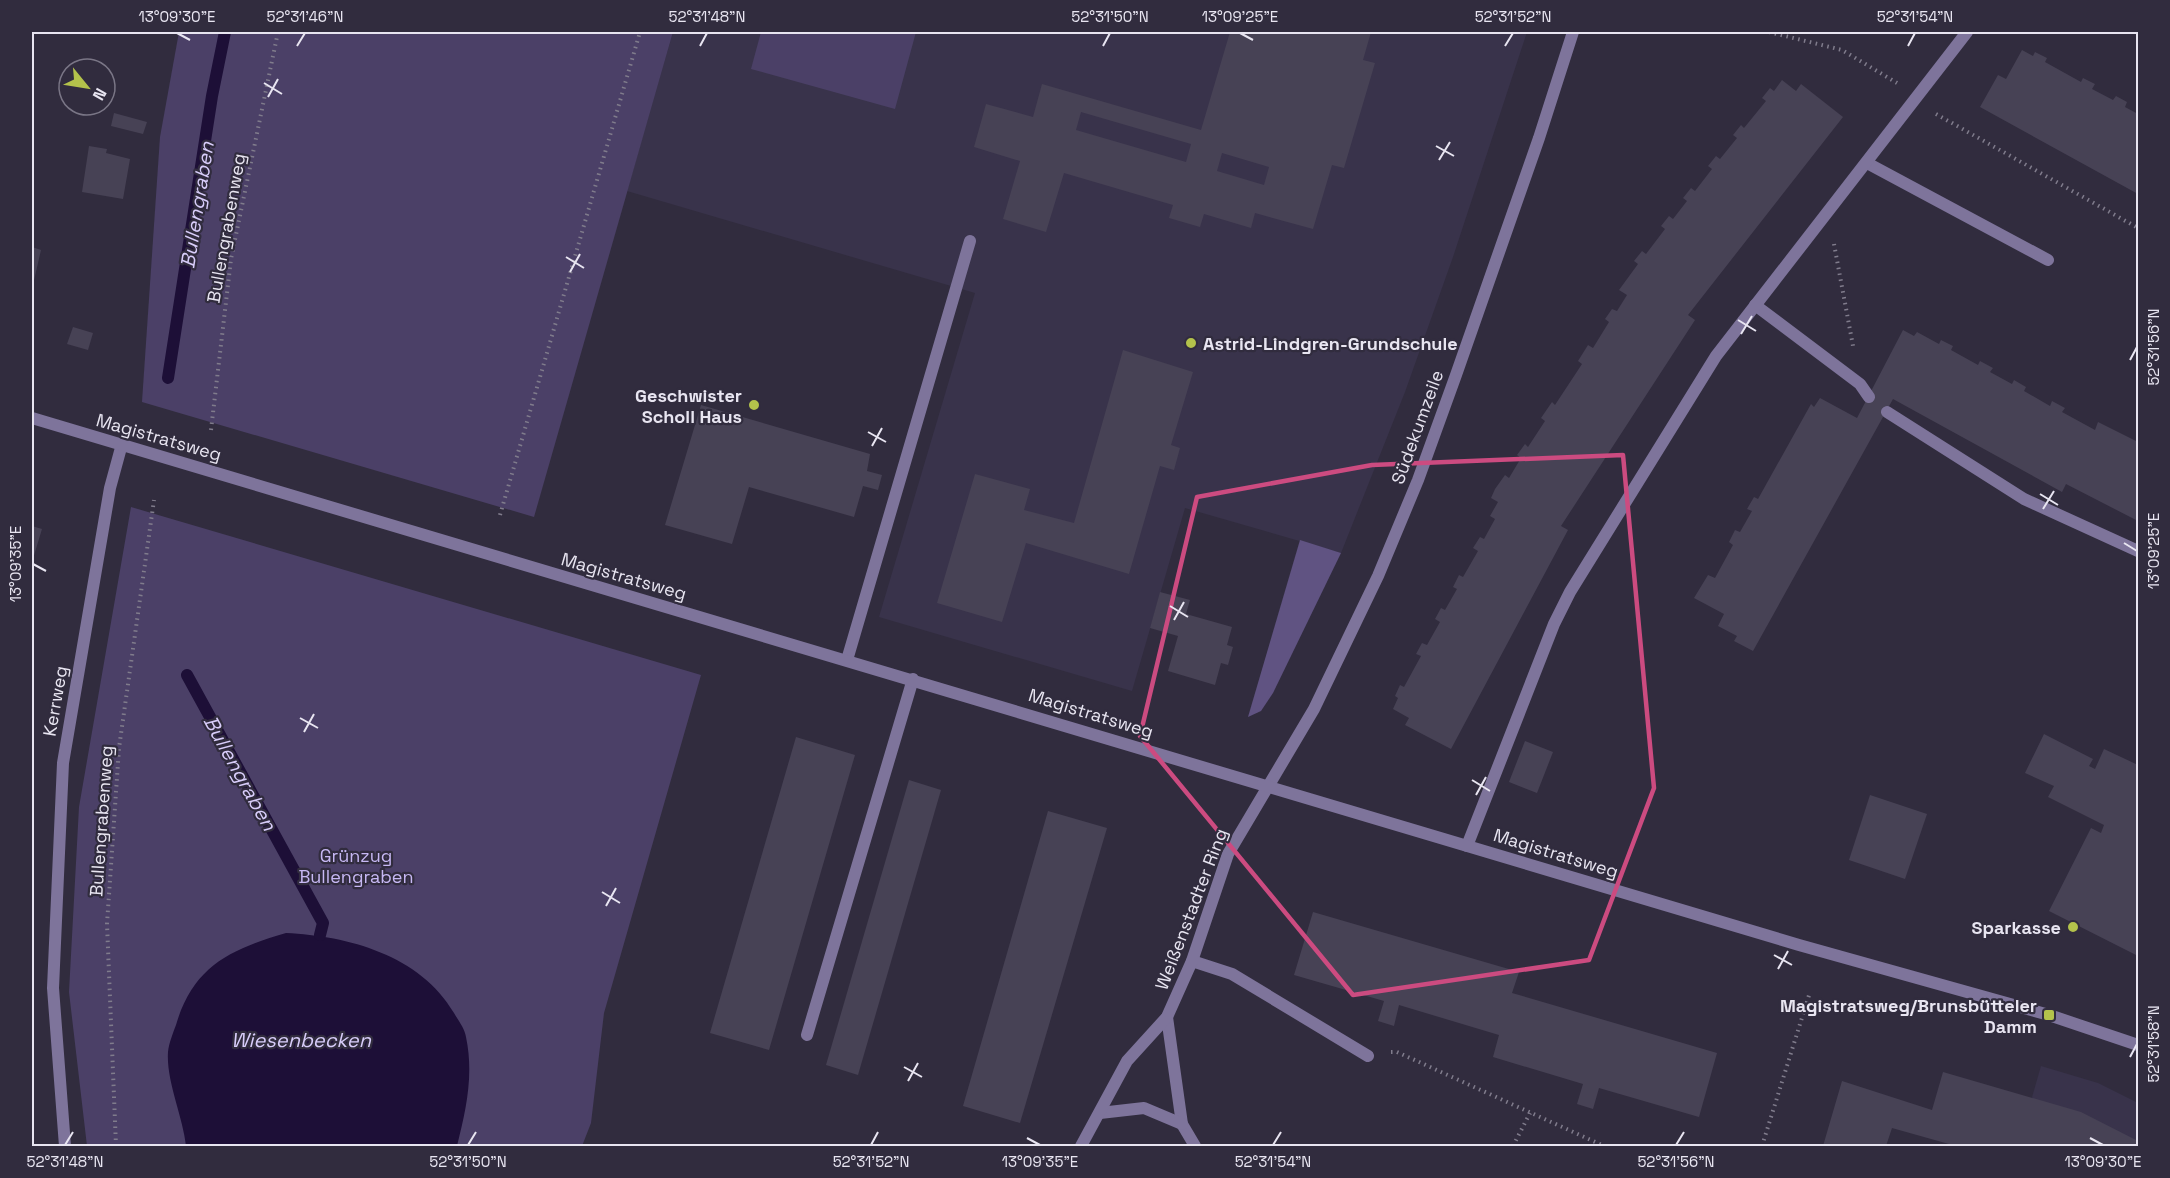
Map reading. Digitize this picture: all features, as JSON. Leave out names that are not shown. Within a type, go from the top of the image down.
[{"type":"street","name":"Südekumzeile","points":[[1268,785],[1334,671],[1418,480],[1497,260],[1573,32]]},
{"type":"street","points":[[1467,846],[1554,624],[1570,592],[1716,356],[1967,32]]},
{"type":"street","points":[[1867,163],[2048,260]]},
{"type":"street","points":[[847,660],[970,241]]},
{"type":"street","points":[[1755,305],[1860,384],[1869,397]]},
{"type":"street","points":[[1887,412],[2024,499],[2139,551]]},
{"type":"street","name":"Magistratsweg","points":[[32,418],[1810,948],[2049,1015],[2139,1045]]},
{"type":"street","name":"Kerrweg","points":[[64,1146],[53,988],[63,763],[110,488],[122,444]]},
{"type":"street","points":[[807,1035],[913,679]]},
{"type":"street","name":"Weißenstadter Ring","points":[[1081,1146],[1127,1061],[1167,1017],[1192,961],[1228,854],[1268,785]]},
{"type":"street","points":[[1192,961],[1232,974],[1368,1056]]},
{"type":"street","name":"Weißenstadter Ring","points":[[1167,1017],[1182,1124],[1195,1146]]},
{"type":"street","points":[[1100,1113],[1144,1108],[1182,1124]]},
{"type":"path","name":"Bullengrabenweg","points":[[211,430],[231,259],[278,32]]},
{"type":"path","points":[[500,515],[640,32]]},
{"type":"path","points":[[1769,32],[1842,50],[1879,70],[1916,97],[1932,112],[2139,228]]},
{"type":"path","points":[[1824,216],[1831,225],[1860,384]]},
{"type":"path","name":"Bullengrabenweg","points":[[116,1146],[107,924],[119,748],[154,500]]},
{"type":"path","points":[[1761,1146],[1810,992]]},
{"type":"path","points":[[1368,1056],[1397,1052],[1604,1146]]},
{"type":"path","points":[[1513,1146],[1530,1113]]},
{"type":"highlighted area","points":[[1623,455],[1654,788],[1589,960],[1353,995],[1140,736],[1197,497],[1372,465]]},
{"type":"shaded area","name":"Astrid-Lindgren-Grundschule","points":[[673,32],[1527,32],[1453,257],[1405,392],[1341,553],[1185,508],[1132,691],[879,617],[975,293],[627,191]]},
{"type":"shaded area","points":[[1300,540],[1341,553],[1273,693],[1261,711],[1248,717]]},
{"type":"shaded area","points":[[2041,1066],[2098,1083],[2138,1103],[2138,1146],[2018,1146]]},
{"type":"green space","points":[[179,32],[673,32],[534,517],[142,402],[160,137]]},
{"type":"green space","points":[[761,32],[916,32],[895,109],[751,69]]},
{"type":"green space","name":"Grünzug Bullengraben","points":[[131,507],[701,675],[604,1013],[591,1123],[582,1146],[87,1146],[69,992],[79,807]]},
{"type":"water","name":"Wiesenbecken","points":[[286,933],[334,939],[380,952],[422,976],[440,993],[463,1028],[468,1051],[468,1092],[457,1146],[186,1146],[168,1063],[169,1045],[183,1005],[204,974],[217,963],[248,946]]},
{"type":"building","points":[[1230,32],[1371,32],[1363,60],[1375,63],[1344,168],[1332,165],[1313,229],[1255,213],[1251,228],[1204,214],[1200,227],[1169,218],[1173,205],[1064,173],[1046,232],[1003,219],[1020,161],[974,147],[986,104],[1033,117],[1042,84],[1201,130]],"holes":[[[1081,112],[1191,144],[1186,162],[1076,130]],[[1222,153],[1269,167],[1264,185],[1217,171]]]},
{"type":"building","points":[[2022,50],[2033,56],[2035,52],[2047,58],[2045,62],[2081,82],[2083,78],[2095,84],[2092,89],[2113,100],[2116,96],[2127,102],[2125,107],[2138,114],[2138,194],[1980,107],[1998,75],[2006,79]]},
{"type":"building","points":[[1782,80],[1796,91],[1801,84],[1843,117],[1688,315],[1695,320],[1561,526],[1568,530],[1451,749],[1405,725],[1409,718],[1393,709],[1398,698],[1395,696],[1400,685],[1404,687],[1421,656],[1416,654],[1422,643],[1427,645],[1440,622],[1435,619],[1441,608],[1445,610],[1457,589],[1453,587],[1459,575],[1463,577],[1478,551],[1473,548],[1480,537],[1484,539],[1495,519],[1490,516],[1498,502],[1491,498],[1495,489],[1505,475],[1509,478],[1521,458],[1517,455],[1525,444],[1528,447],[1545,421],[1541,418],[1552,402],[1555,405],[1582,364],[1578,361],[1588,345],[1593,348],[1609,322],[1605,319],[1612,309],[1617,311],[1627,295],[1619,290],[1638,264],[1634,261],[1642,251],[1646,254],[1665,229],[1661,226],[1669,216],[1673,219],[1687,201],[1683,198],[1691,188],[1695,191],[1712,169],[1708,166],[1716,156],[1720,159],[1737,138],[1733,135],[1741,125],[1744,128],[1766,101],[1762,98],[1770,88],[1774,91]]},
{"type":"building","points":[[117,114],[147,122],[143,134],[111,126],[113,117],[117,117]]},
{"type":"building","points":[[89,146],[107,149],[106,153],[130,159],[123,199],[82,192]]},
{"type":"building","points":[[32,247],[41,250],[32,289]]},
{"type":"building","points":[[73,327],[93,333],[88,350],[67,344]]},
{"type":"building","points":[[1903,330],[1914,336],[1917,332],[1939,344],[1941,340],[1953,346],[1951,350],[1978,365],[1980,361],[1993,368],[1990,372],[2012,384],[2014,380],[2026,387],[2024,391],[2050,406],[2052,401],[2065,408],[2062,412],[2095,430],[2098,422],[2138,442],[2138,521],[2066,484],[2062,492],[1893,399],[1753,651],[1734,641],[1737,636],[1718,626],[1724,614],[1694,598],[1708,575],[1715,578],[1733,545],[1729,542],[1735,530],[1740,532],[1752,511],[1747,509],[1754,497],[1758,499],[1811,404],[1814,407],[1820,398],[1857,418]]},
{"type":"building","points":[[1123,350],[1193,372],[1171,445],[1180,448],[1174,470],[1160,466],[1129,574],[1026,543],[1002,622],[937,603],[975,474],[1030,489],[1024,510],[1074,523]]},
{"type":"building","points":[[701,405],[870,454],[867,471],[882,475],[878,490],[863,486],[854,517],[749,487],[732,544],[665,525]]},
{"type":"building","points":[[32,526],[42,529],[32,562]]},
{"type":"building","points":[[1160,592],[1190,600],[1186,614],[1232,627],[1227,645],[1233,647],[1228,665],[1221,663],[1215,685],[1168,671],[1178,636],[1150,628]]},
{"type":"building","points":[[2044,734],[2093,759],[2089,766],[2095,769],[2104,749],[2138,765],[2138,956],[2049,911],[2091,828],[2101,833],[2104,825],[2048,797],[2054,786],[2025,773]]},
{"type":"building","points":[[796,737],[855,755],[769,1050],[710,1033]]},
{"type":"building","points":[[1525,741],[1553,752],[1537,793],[1509,782]]},
{"type":"building","points":[[909,780],[941,790],[858,1075],[826,1065]]},
{"type":"building","points":[[1870,795],[1927,814],[1905,879],[1849,860]]},
{"type":"building","points":[[1048,811],[1107,828],[1020,1123],[963,1106]]},
{"type":"building","points":[[1313,912],[1519,972],[1512,993],[1717,1053],[1699,1117],[1599,1088],[1593,1109],[1577,1104],[1583,1084],[1493,1057],[1499,1035],[1399,1005],[1394,1026],[1378,1021],[1384,1001],[1294,975]]},
{"type":"building","points":[[1943,1072],[2081,1112],[2138,1141],[2138,1146],[1956,1146],[1892,1128],[1886,1146],[1823,1146],[1842,1081],[1932,1110]]},
{"type":"waterway","name":"Bullengraben","points":[[168,378],[212,96],[225,32]]},
{"type":"waterway","name":"Bullengraben","points":[[187,675],[323,923],[320,935]]},
{"type":"place","name":"Astrid-Lindgren-Grundschule","points":[[1191,343]]},
{"type":"place","name":"Geschwister Scholl Haus","points":[[754,405]]},
{"type":"place","name":"Sparkasse","points":[[2073,927]]},
{"type":"place","name":"Magistratsweg/Brunsbütteler Damm","points":[[2049,1015]]}]
